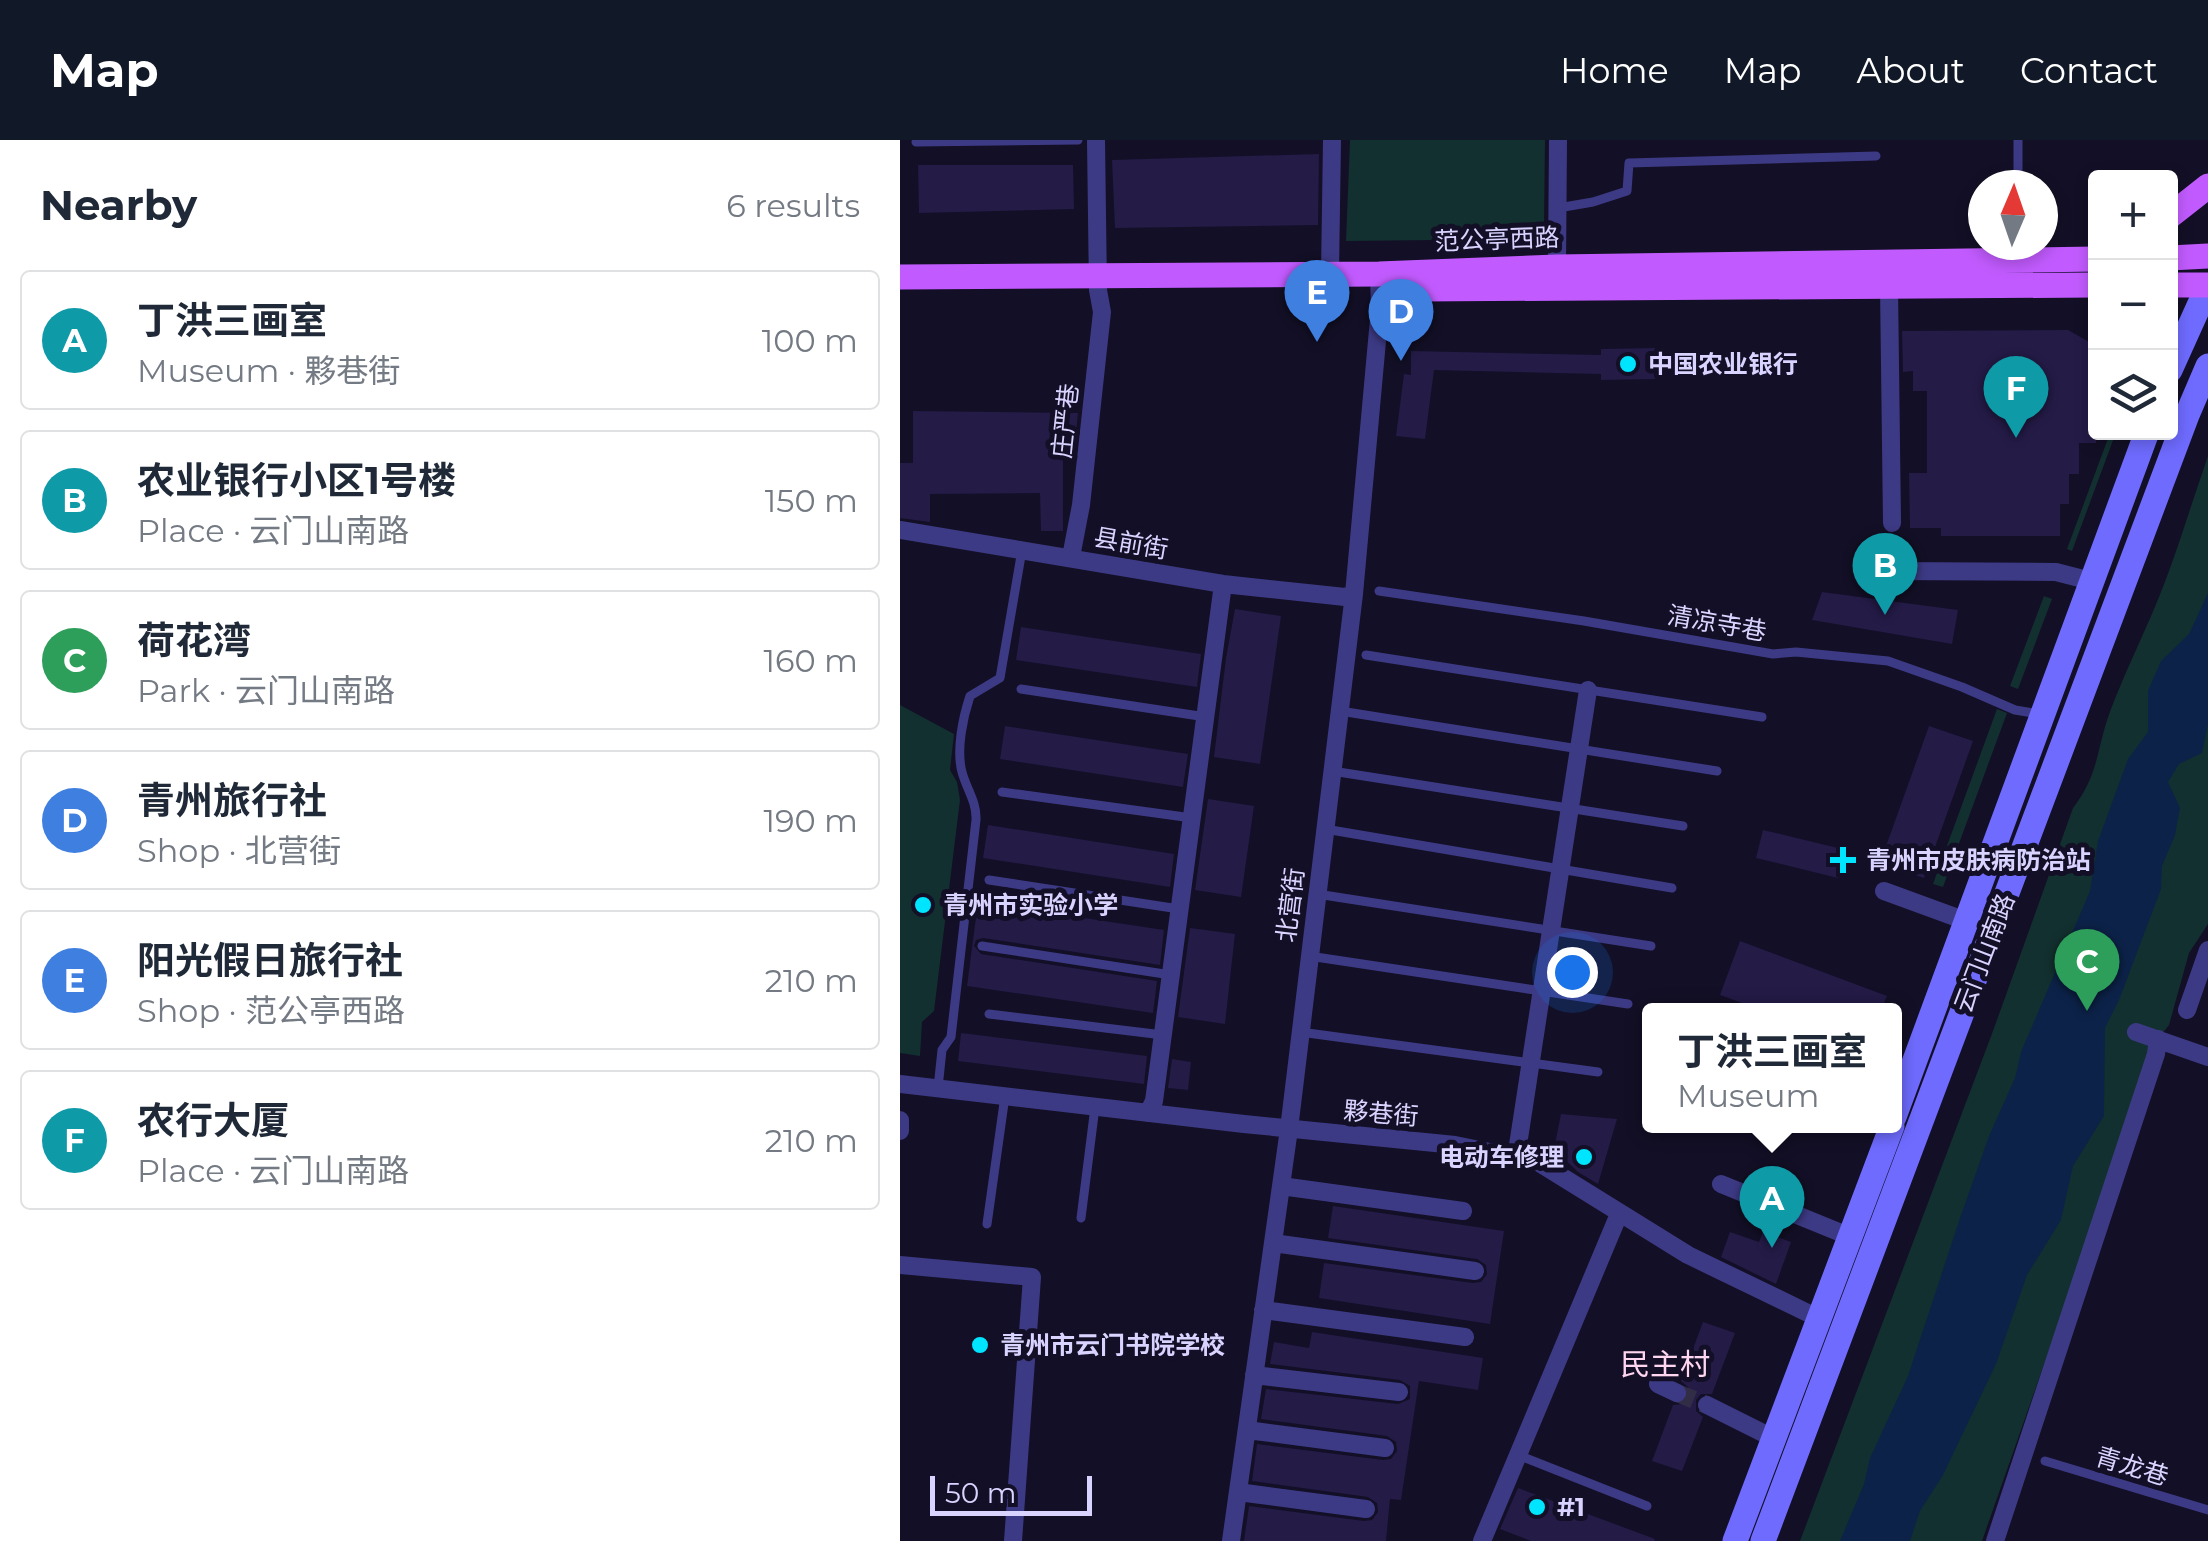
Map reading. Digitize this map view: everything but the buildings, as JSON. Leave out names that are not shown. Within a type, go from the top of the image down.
[{"type":"main road","points":[[2178,210],[2208,186]]},
{"type":"main road","name":"范公亭西路","points":[[900,291],[1330,273],[1379,281],[1558,267],[1968,255]]},
{"type":"main road","name":"范公亭西路","points":[[2058,255],[2088,256]]},
{"type":"main road","points":[[2178,258],[2208,256]]},
{"type":"main road","name":"范公亭西路","points":[[900,277],[1098,282],[2088,285]]},
{"type":"main road","points":[[2178,285],[2208,286],[2178,352]]},
{"type":"main road","name":"云门山南路","points":[[1763,1541],[2208,366]]},
{"type":"main road","name":"云门山南路","points":[[1902,1095],[2144,440]]},
{"type":"main road","points":[[1966,921],[1992,931]]},
{"type":"main road","points":[[1735,1541],[1889,1133]]},
{"type":"street","name":"庄严巷","points":[[1071,557],[1081,505],[1102,312],[1096,140]]},
{"type":"street","points":[[1330,273],[1332,140]]},
{"type":"street","points":[[1558,140],[1558,267]]},
{"type":"street","name":"北营街","points":[[1231,1541],[1289,1129],[1354,594],[1379,281]]},
{"type":"street","points":[[1890,286],[1892,523]]},
{"type":"street","name":"县前街","points":[[900,530],[1223,584],[1345,597],[1354,594]]},
{"type":"street","points":[[1886,571],[2056,572],[2091,581]]},
{"type":"street","points":[[1148,1113],[1154,1101],[1223,584]]},
{"type":"street","points":[[1516,1158],[1588,690]]},
{"type":"street","points":[[1884,891],[1966,921]]},
{"type":"street","points":[[2187,1010],[2208,950]]},
{"type":"street","points":[[2136,1032],[2208,1057]]},
{"type":"street","points":[[1995,1541],[2158,1039]]},
{"type":"street","name":"夥巷街","points":[[900,1084],[1455,1145],[1538,1162],[1688,1256],[1818,1318]]},
{"type":"street","points":[[900,1120],[900,1131]]},
{"type":"street","points":[[1721,1184],[1851,1236]]},
{"type":"street","points":[[1281,1186],[1463,1211]]},
{"type":"street","points":[[1482,1541],[1619,1214]]},
{"type":"street","points":[[1273,1243],[1475,1271]]},
{"type":"street","points":[[900,1265],[1032,1278],[1013,1541]]},
{"type":"street","points":[[1263,1310],[1465,1337]]},
{"type":"street","points":[[1254,1375],[1399,1392]]},
{"type":"street","points":[[1658,1384],[1677,1393]]},
{"type":"street","points":[[1708,1405],[1773,1438]]},
{"type":"street","points":[[1246,1430],[1385,1448]]},
{"type":"street","points":[[1238,1492],[1366,1509]]},
{"type":"lane","points":[[916,142],[1078,140]]},
{"type":"lane","points":[[2018,140],[2018,170]]},
{"type":"lane","points":[[1558,208],[1626,191],[1629,164],[1876,156]]},
{"type":"lane","points":[[938,1088],[942,1050],[951,1037],[976,820],[960,767],[964,714],[970,696],[1000,678],[1022,550]]},
{"type":"lane","name":"清凉寺巷","points":[[1379,591],[1773,654],[1796,652],[1888,661],[1962,686],[2015,710],[2042,714]]},
{"type":"lane","points":[[1366,655],[1762,717]]},
{"type":"lane","points":[[1020,689],[1206,717]]},
{"type":"lane","points":[[1340,711],[1717,771]]},
{"type":"lane","points":[[1332,771],[1683,826]]},
{"type":"lane","points":[[1002,792],[1192,818]]},
{"type":"lane","points":[[1325,830],[1672,888]]},
{"type":"lane","points":[[989,880],[1180,909]]},
{"type":"lane","points":[[1317,894],[1651,946]]},
{"type":"lane","points":[[982,946],[1170,975]]},
{"type":"lane","points":[[1309,956],[1628,1004]]},
{"type":"lane","points":[[989,1014],[1163,1035]]},
{"type":"lane","points":[[1300,1032],[1598,1072]]},
{"type":"lane","points":[[987,1224],[1004,1096]]},
{"type":"lane","points":[[1081,1218],[1096,1107]]},
{"type":"lane","points":[[1518,1455],[1646,1506]]},
{"type":"lane","name":"青龙巷","points":[[2045,1461],[2208,1510]]},
{"type":"green space","points":[[1350,140],[1545,140],[1544,226],[1530,239],[1346,241]]},
{"type":"green space","points":[[2107,440],[2113,440],[2072,551],[2067,549]]},
{"type":"green space","points":[[2208,456],[2208,924],[2189,953],[2169,1025],[2158,1039],[1982,1541],[1800,1541],[2073,808],[2088,783],[2111,709],[2169,572]]},
{"type":"green space","points":[[2044,596],[2052,599],[2018,689],[2010,686]]},
{"type":"green space","name":"青州市实验小学","points":[[900,705],[954,734],[950,770],[960,800],[934,1011],[922,1022],[920,1056],[900,1053]]},
{"type":"green space","points":[[1997,709],[2007,713],[1943,887],[1933,884]]},
{"type":"water","points":[[2208,593],[2208,724],[2202,753],[2179,764],[2168,782],[2180,808],[2175,835],[2162,866],[2161,889],[2105,1028],[2104,1116],[2073,1166],[2061,1220],[2027,1275],[1996,1364],[1943,1475],[1920,1511],[1910,1541],[1840,1541],[1864,1484],[1870,1458],[1908,1376],[2021,1052],[2090,891],[2098,841],[2128,759],[2148,732],[2148,691],[2161,661],[2189,634]]},
{"type":"tunnel","points":[[1677,1393],[1707,1405]]},
{"type":"place","name":"阳光假日旅行社","points":[[1317,342]]},
{"type":"place","name":"青州旅行社","points":[[1401,361]]},
{"type":"place","name":"中国农业银行","points":[[1628,364]]},
{"type":"place","name":"农行大厦","points":[[2016,438]]},
{"type":"place","name":"农业银行小区1号楼","points":[[1885,615]]},
{"type":"place","name":"青州市皮肤病防治站","points":[[1843,860]]},
{"type":"place","name":"青州市实验小学","points":[[923,905]]},
{"type":"place","name":"荷花湾","points":[[2087,1011]]},
{"type":"place","name":"电动车修理","points":[[1584,1157]]},
{"type":"place","name":"丁洪三画室","points":[[1772,1248]]},
{"type":"place","name":"青州市云门书院学校","points":[[980,1345]]},
{"type":"place","name":"#1","points":[[1537,1507]]},
{"type":"district","name":"民主村","points":[[1665,1364]]}]
